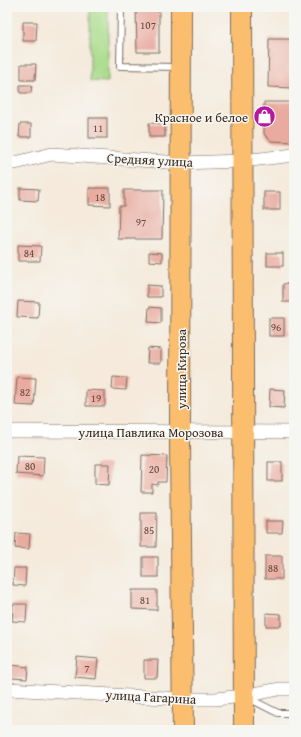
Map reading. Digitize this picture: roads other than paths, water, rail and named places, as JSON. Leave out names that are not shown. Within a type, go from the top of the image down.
[{"type":"main road","name":"улица Кирова","points":[[181,7],[183,730]]},
{"type":"main road","points":[[242,7],[244,730]]},
{"type":"street","name":"Средняя улица","points":[[7,163],[15,163],[52,154],[181,163],[242,161],[294,155]]},
{"type":"street","name":"улица Павлика Морозова","points":[[7,431],[294,432]]},
{"type":"street","name":"улица Гагарина","points":[[7,689],[183,699],[215,699],[244,696],[279,689],[294,689]]},
{"type":"lane","points":[[121,7],[120,66],[182,67]]},
{"type":"lane","points":[[244,696],[278,713],[294,713]]},
{"type":"place","name":"Красное и белое","points":[[264,117]]}]
